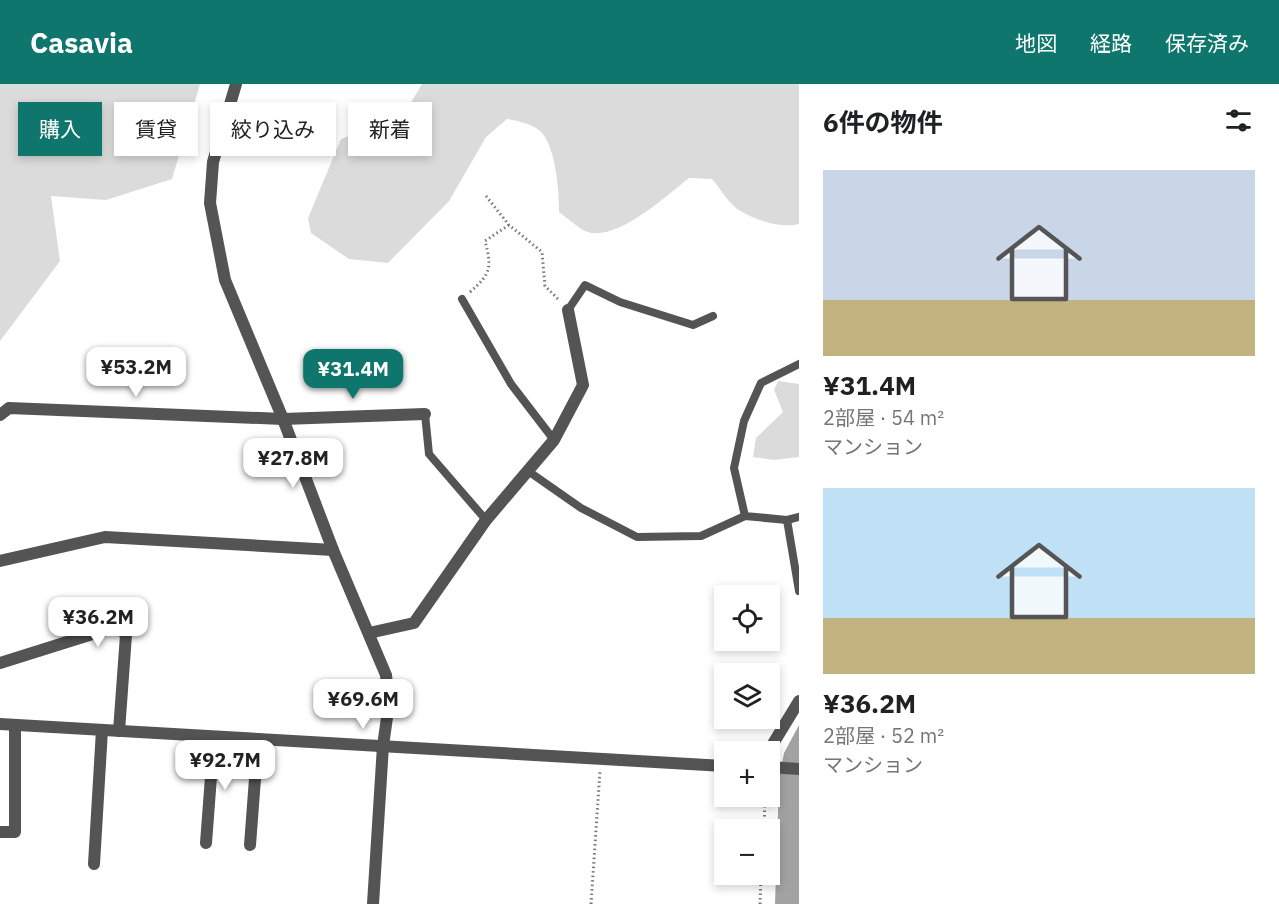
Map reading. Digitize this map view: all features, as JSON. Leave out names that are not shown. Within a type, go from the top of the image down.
[{"type":"street","points":[[236,84],[213,162],[210,203],[225,280],[283,419],[333,550],[386,675],[388,703],[373,904]]},
{"type":"street","points":[[369,633],[414,623],[486,520],[554,440],[583,385],[568,310]]},
{"type":"street","points":[[0,415],[9,408],[283,419],[425,414]]},
{"type":"street","points":[[0,561],[105,537],[333,550]]},
{"type":"street","points":[[0,663],[118,626],[126,635],[119,731]]},
{"type":"street","points":[[775,741],[799,701]]},
{"type":"street","points":[[0,724],[714,766]]},
{"type":"street","points":[[0,832],[15,832],[15,724]]},
{"type":"street","points":[[94,864],[102,730]]},
{"type":"street","points":[[206,843],[214,736]]},
{"type":"street","points":[[250,845],[258,739]]},
{"type":"street","points":[[780,768],[799,769]]},
{"type":"lane","points":[[568,310],[585,285],[620,302],[693,325],[712,316]]},
{"type":"lane","points":[[462,299],[511,384],[554,440]]},
{"type":"lane","points":[[746,516],[734,468],[744,421],[761,383],[799,364]]},
{"type":"lane","points":[[425,414],[429,454],[486,520]]},
{"type":"lane","points":[[528,471],[581,508],[637,537],[701,536],[746,516],[788,520],[799,517]]},
{"type":"lane","points":[[788,520],[799,591]]},
{"type":"path","points":[[486,196],[509,225],[542,252],[545,286],[568,310]]},
{"type":"path","points":[[462,299],[486,278],[490,260],[484,241],[509,225]]},
{"type":"path","points":[[591,904],[601,760]]},
{"type":"path","points":[[760,904],[761,885]]},
{"type":"shaded area","points":[[0,84],[200,84],[195,102],[114,102],[114,156],[179,156],[172,179],[106,200],[51,196],[60,261],[0,341]]},
{"type":"shaded area","points":[[422,84],[799,84],[799,224],[775,224],[750,216],[733,205],[712,179],[689,178],[654,206],[625,224],[611,231],[597,233],[585,231],[559,212],[554,159],[547,140],[539,130],[531,125],[507,119],[486,137],[449,201],[388,263],[349,259],[311,233],[308,218],[334,156],[336,156],[341,139],[348,136],[348,156],[432,156],[432,102],[411,102]]},
{"type":"shaded area","points":[[778,381],[799,384],[799,457],[774,460],[753,457],[756,438],[783,412],[774,390]]},
{"type":"shaded area","points":[[799,725],[799,904],[775,904],[776,885],[780,885],[780,819],[778,819],[780,774],[784,753]]}]
